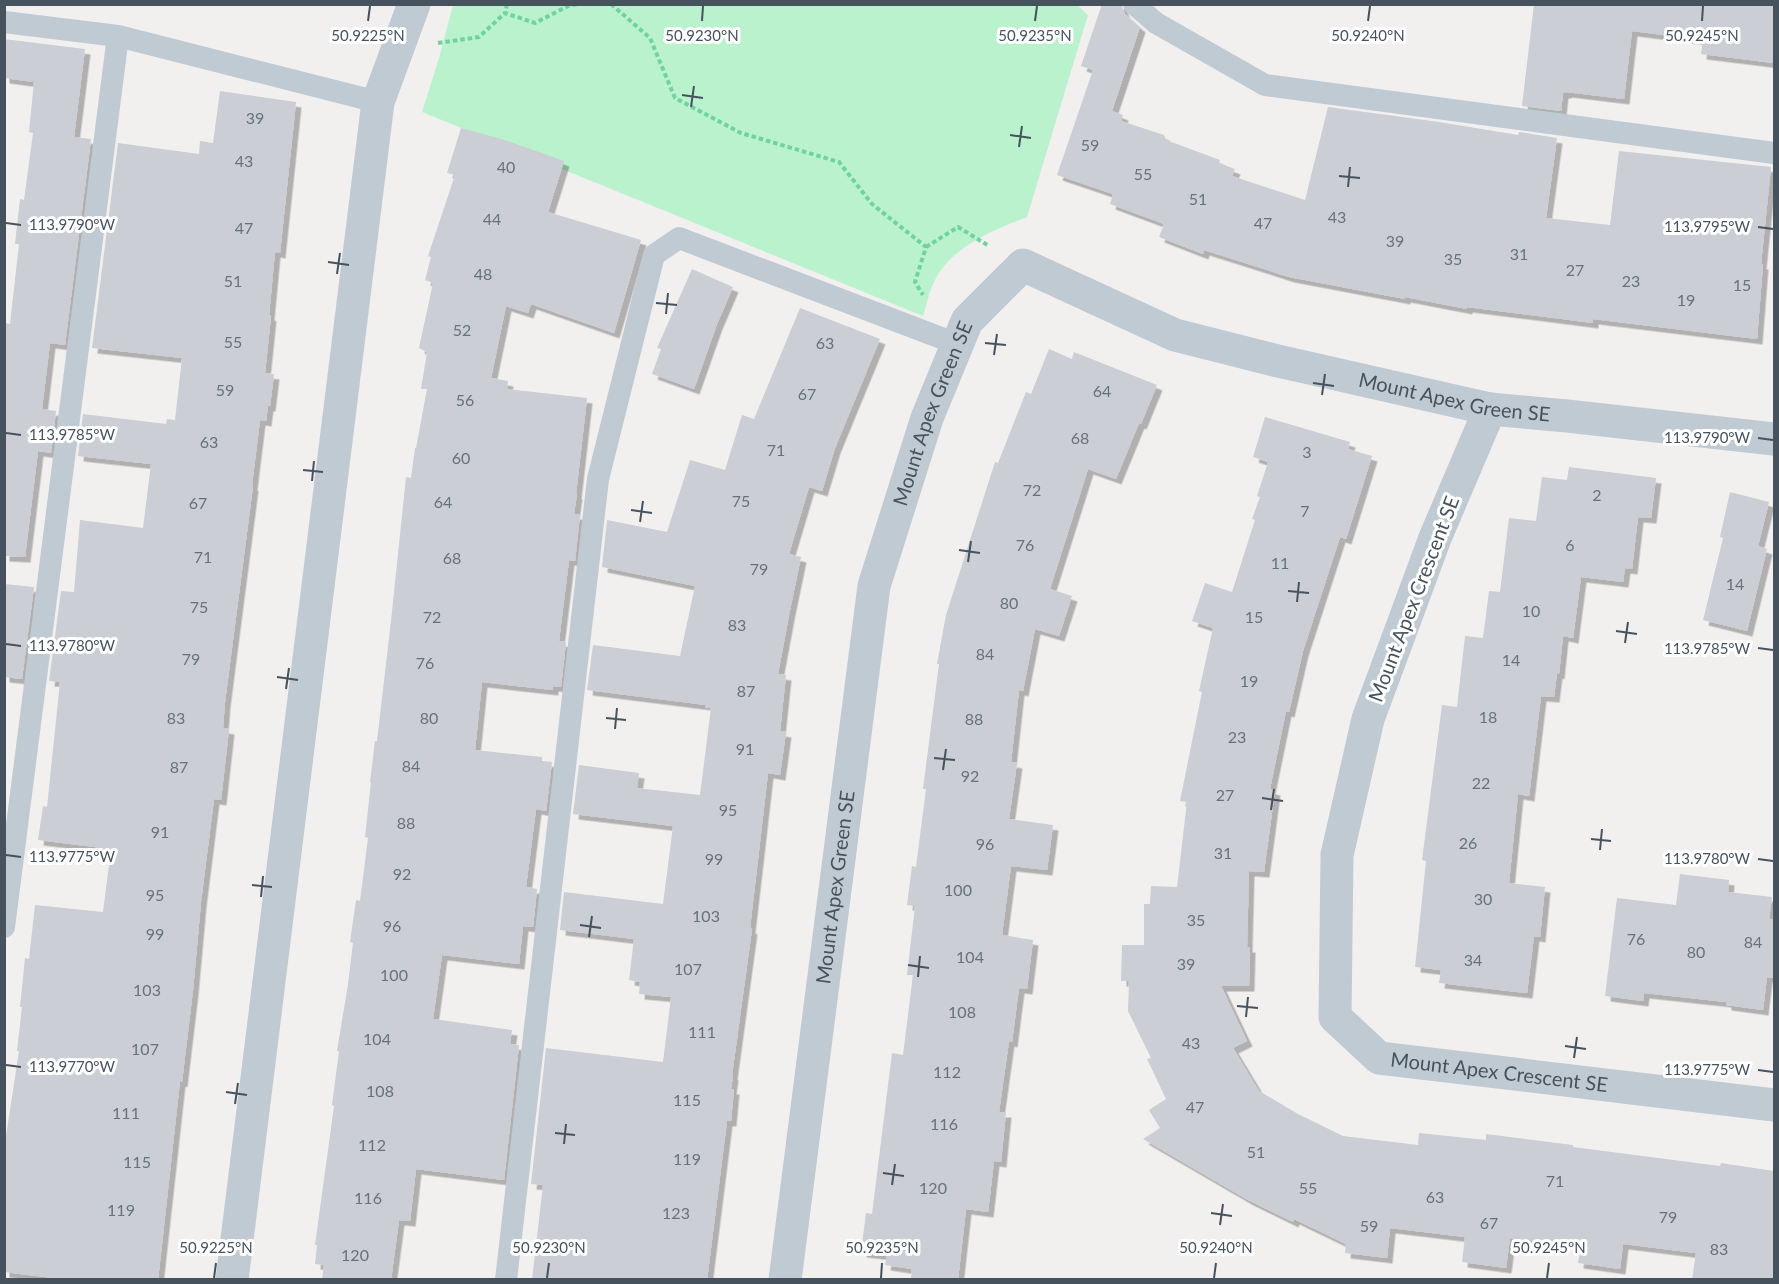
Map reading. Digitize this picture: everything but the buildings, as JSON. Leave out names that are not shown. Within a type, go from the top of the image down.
[{"type":"street","points":[[232,1280],[378,102],[414,4]]},
{"type":"street","name":"Mount Apex Green SE","points":[[785,1280],[874,586],[927,418],[962,332],[1023,265],[1175,335],[1278,361],[1490,409],[1774,440]]},
{"type":"street","name":"Mount Apex Crescent SE","points":[[1490,409],[1435,538],[1368,719],[1336,855],[1335,1017],[1379,1058],[1774,1104]]},
{"type":"lane","points":[[1134,4],[1156,23],[1265,85],[1774,153]]},
{"type":"lane","points":[[4,22],[118,36],[378,102]]},
{"type":"lane","points":[[4,927],[118,36]]},
{"type":"lane","points":[[506,1280],[598,479],[654,255],[679,238],[962,332]]},
{"type":"path","points":[[402,37],[434,44],[479,37],[505,13],[507,4]]},
{"type":"path","points":[[505,13],[535,24],[568,6],[578,4]]},
{"type":"path","points":[[611,4],[650,38],[675,98],[741,133],[839,162],[873,204],[926,247]]},
{"type":"path","points":[[962,332],[932,309],[915,282],[926,247],[958,227],[1023,265]]},
{"type":"green space","points":[[1076,4],[1088,15],[1027,217],[975,241],[952,258],[935,280],[923,316],[422,112],[453,5]]}]
